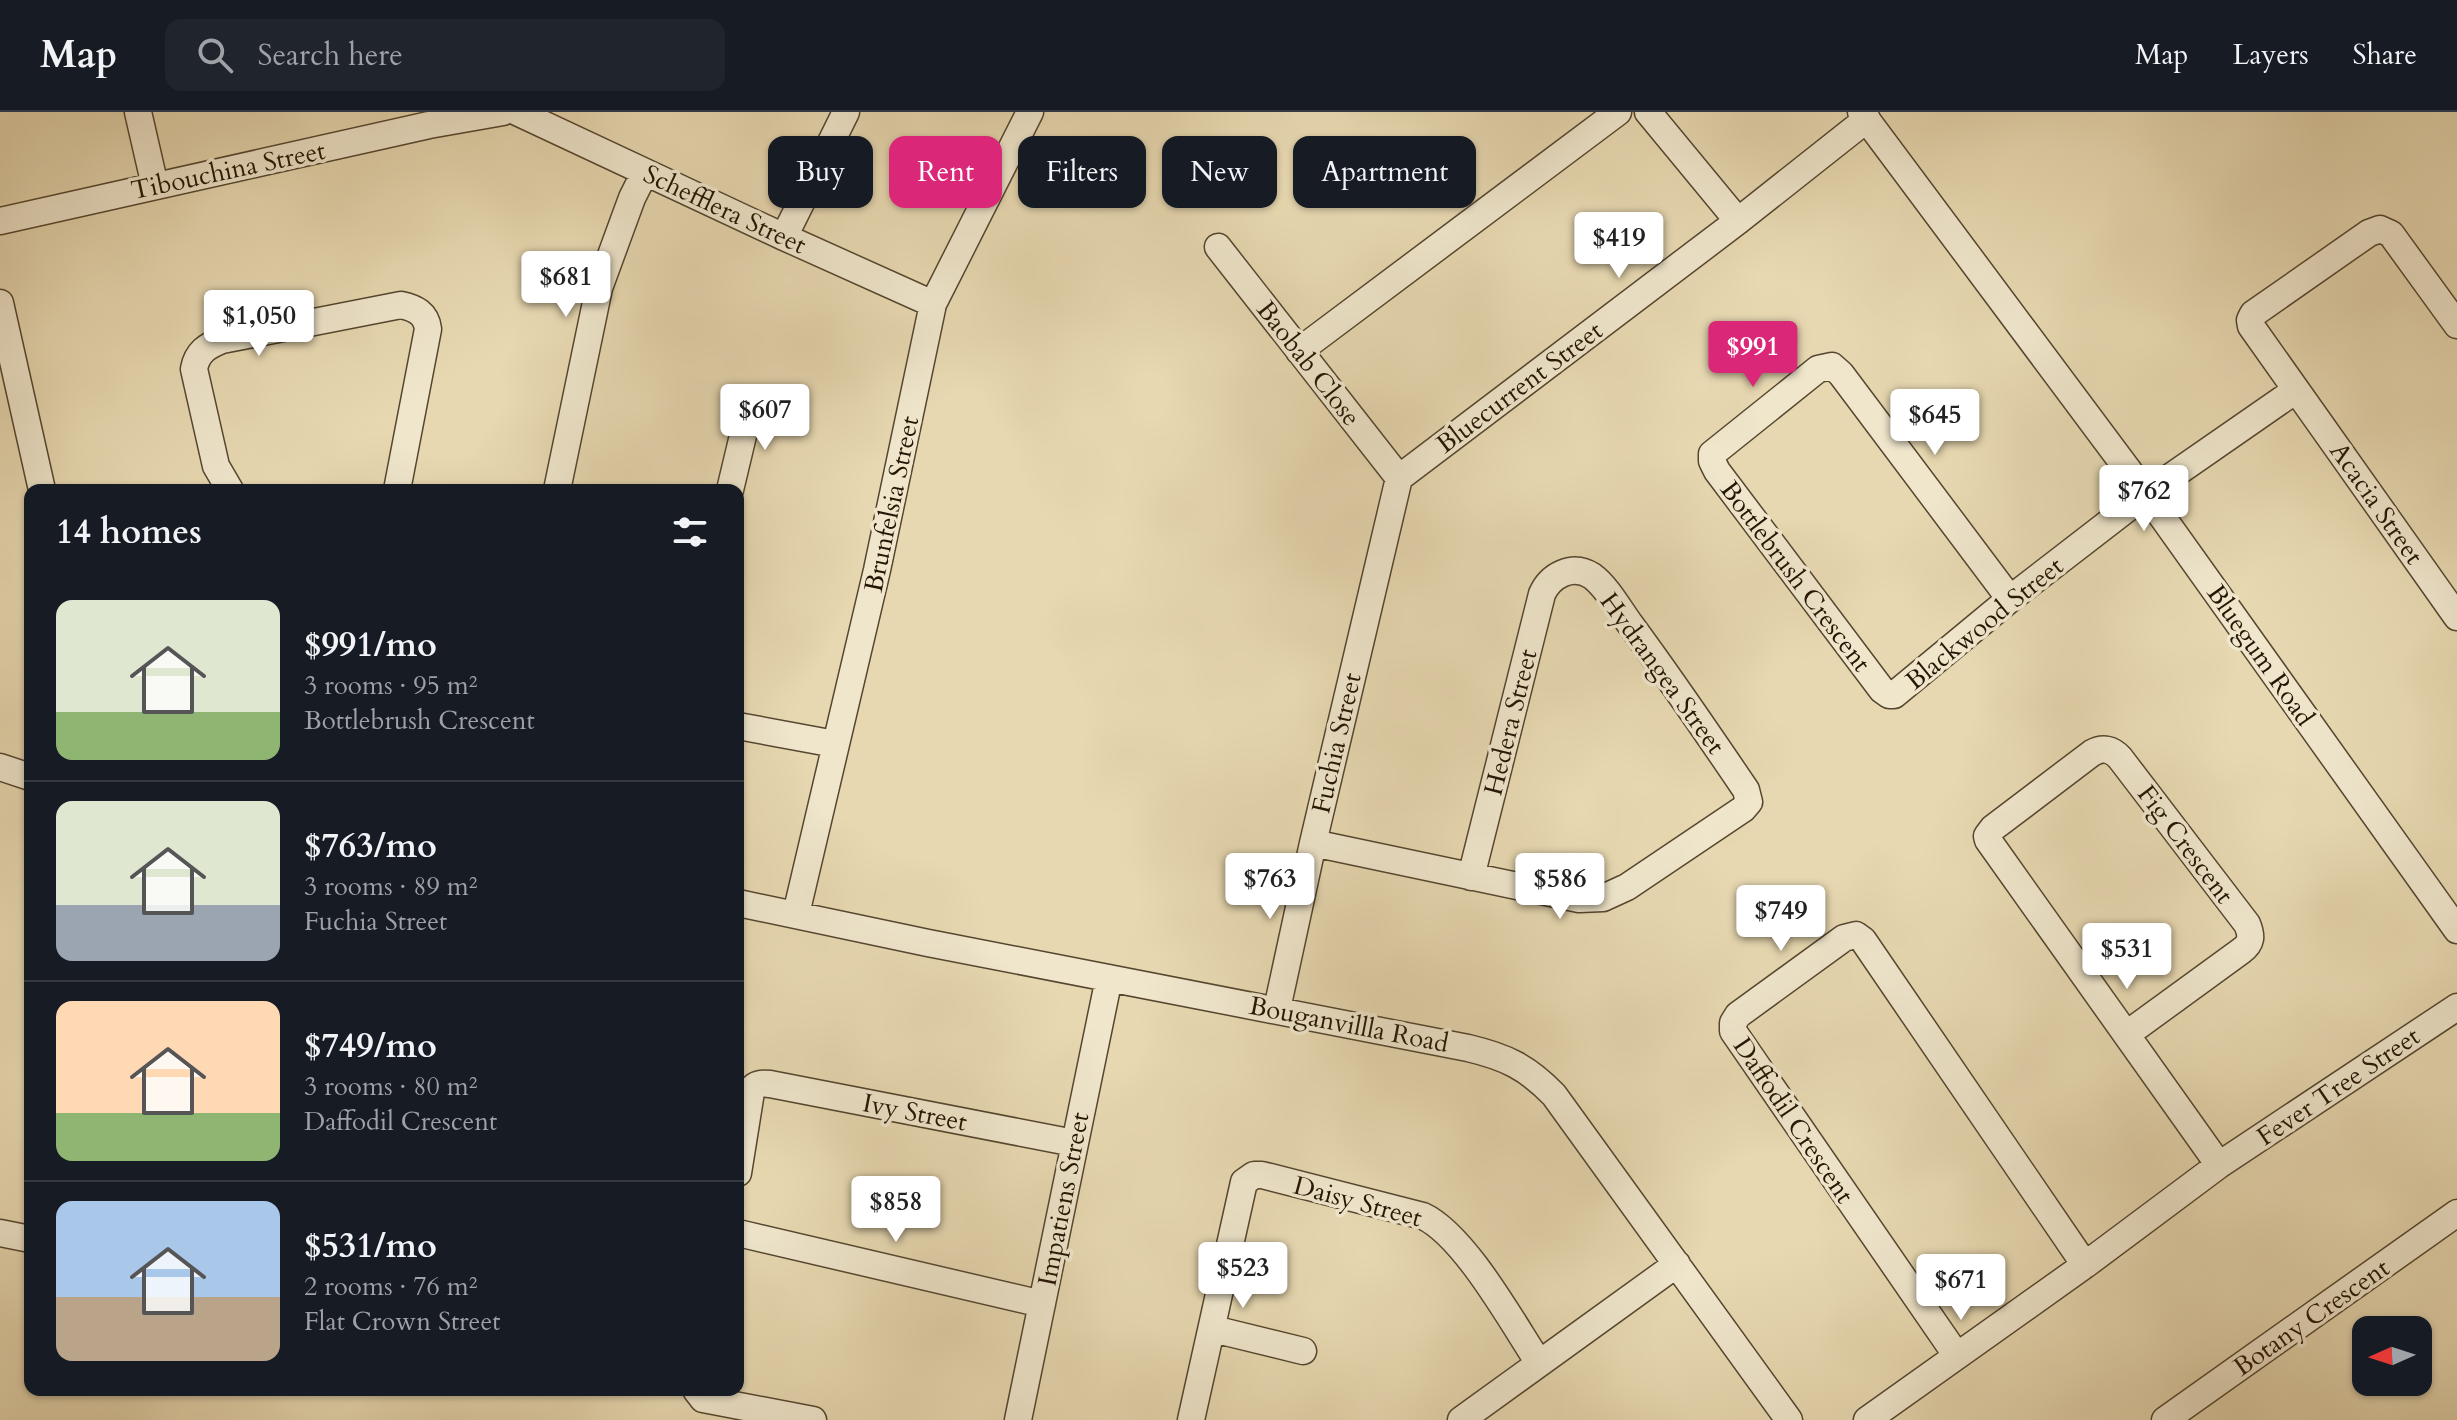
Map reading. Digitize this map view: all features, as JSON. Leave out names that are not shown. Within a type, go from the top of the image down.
[{"type":"street","points":[[138,112],[155,186]]},
{"type":"street","name":"Tibouchina Street","points":[[0,221],[427,119],[503,112]]},
{"type":"street","name":"Schefflera Street","points":[[517,112],[933,304]]},
{"type":"street","points":[[784,237],[846,112]]},
{"type":"street","name":"Brunfelsia Street","points":[[796,914],[880,558],[933,304],[1030,112]]},
{"type":"street","points":[[1299,351],[1618,112]]},
{"type":"street","points":[[1648,112],[1738,221]]},
{"type":"street","name":"Bluecurrent Street","points":[[1399,478],[1738,221],[1864,116]]},
{"type":"street","name":"Bluegum Road","points":[[1864,116],[2146,494],[2457,930]]},
{"type":"street","points":[[558,484],[599,288],[632,198],[645,172]]},
{"type":"street","name":"Acacia Street","points":[[2457,325],[2391,234],[2383,229],[2374,230],[2251,317],[2251,326],[2457,617]]},
{"type":"street","name":"Baobab Close","points":[[1218,247],[1399,478]]},
{"type":"street","points":[[0,303],[41,484]]},
{"type":"street","points":[[226,484],[216,466],[194,369],[204,349],[222,340],[401,305],[416,309],[426,320],[427,337],[398,484]]},
{"type":"street","name":"Bottlebrush Crescent","points":[[1898,694],[1889,695],[1882,690],[1717,471],[1711,458],[1715,452],[1818,369],[1832,366],[2010,599]]},
{"type":"street","points":[[2146,494],[2296,390]]},
{"type":"street","points":[[731,484],[751,402]]},
{"type":"street","name":"Fuchia Street","points":[[1277,1009],[1399,478]]},
{"type":"street","name":"Blackwood Street","points":[[1898,694],[2010,599],[2146,494]]},
{"type":"street","name":"Hydrangea Street","points":[[1471,877],[1579,899],[1603,898],[1616,894],[1653,870],[1743,809],[1749,800],[1746,790],[1604,589],[1586,574],[1559,574]]},
{"type":"street","name":"Hedera Street","points":[[1471,877],[1542,594],[1551,579],[1559,574]]},
{"type":"street","points":[[744,727],[835,744]]},
{"type":"street","name":"Fig Crescent","points":[[2100,749],[2111,750],[2120,758],[2247,924],[2251,940],[2246,948],[2127,1034],[1990,846],[1987,836],[1993,828],[2100,749]]},
{"type":"street","points":[[0,767],[24,775]]},
{"type":"street","points":[[1313,843],[1471,877]]},
{"type":"street","name":"Bouganvillla Road","points":[[744,904],[1468,1048],[1518,1064],[1531,1072],[1554,1095],[1789,1420]]},
{"type":"street","name":"Daffodil Crescent","points":[[1957,1356],[1733,1031],[1738,1015],[1844,938],[1856,935],[1863,940],[2085,1265]]},
{"type":"street","name":"Impatiens Street","points":[[1018,1420],[1109,978]]},
{"type":"street","name":"Fever Tree Street","points":[[1867,1420],[2219,1165],[2457,1007]]},
{"type":"street","points":[[2127,1034],[2219,1165]]},
{"type":"street","name":"Ivy Street","points":[[744,1136],[751,1092],[756,1085],[770,1084],[1074,1143]]},
{"type":"street","name":"Daisy Street","points":[[1213,1329],[1243,1186],[1250,1176],[1262,1175],[1423,1216],[1439,1225],[1471,1261],[1539,1363]]},
{"type":"street","name":"Botany Crescent","points":[[2165,1420],[2457,1213]]},
{"type":"street","points":[[0,1233],[24,1238]]},
{"type":"street","points":[[744,1234],[1042,1304]]},
{"type":"street","points":[[1461,1420],[1677,1264]]},
{"type":"street","points":[[1191,1420],[1213,1329],[1303,1351]]},
{"type":"street","points":[[708,1396],[813,1420]]}]
